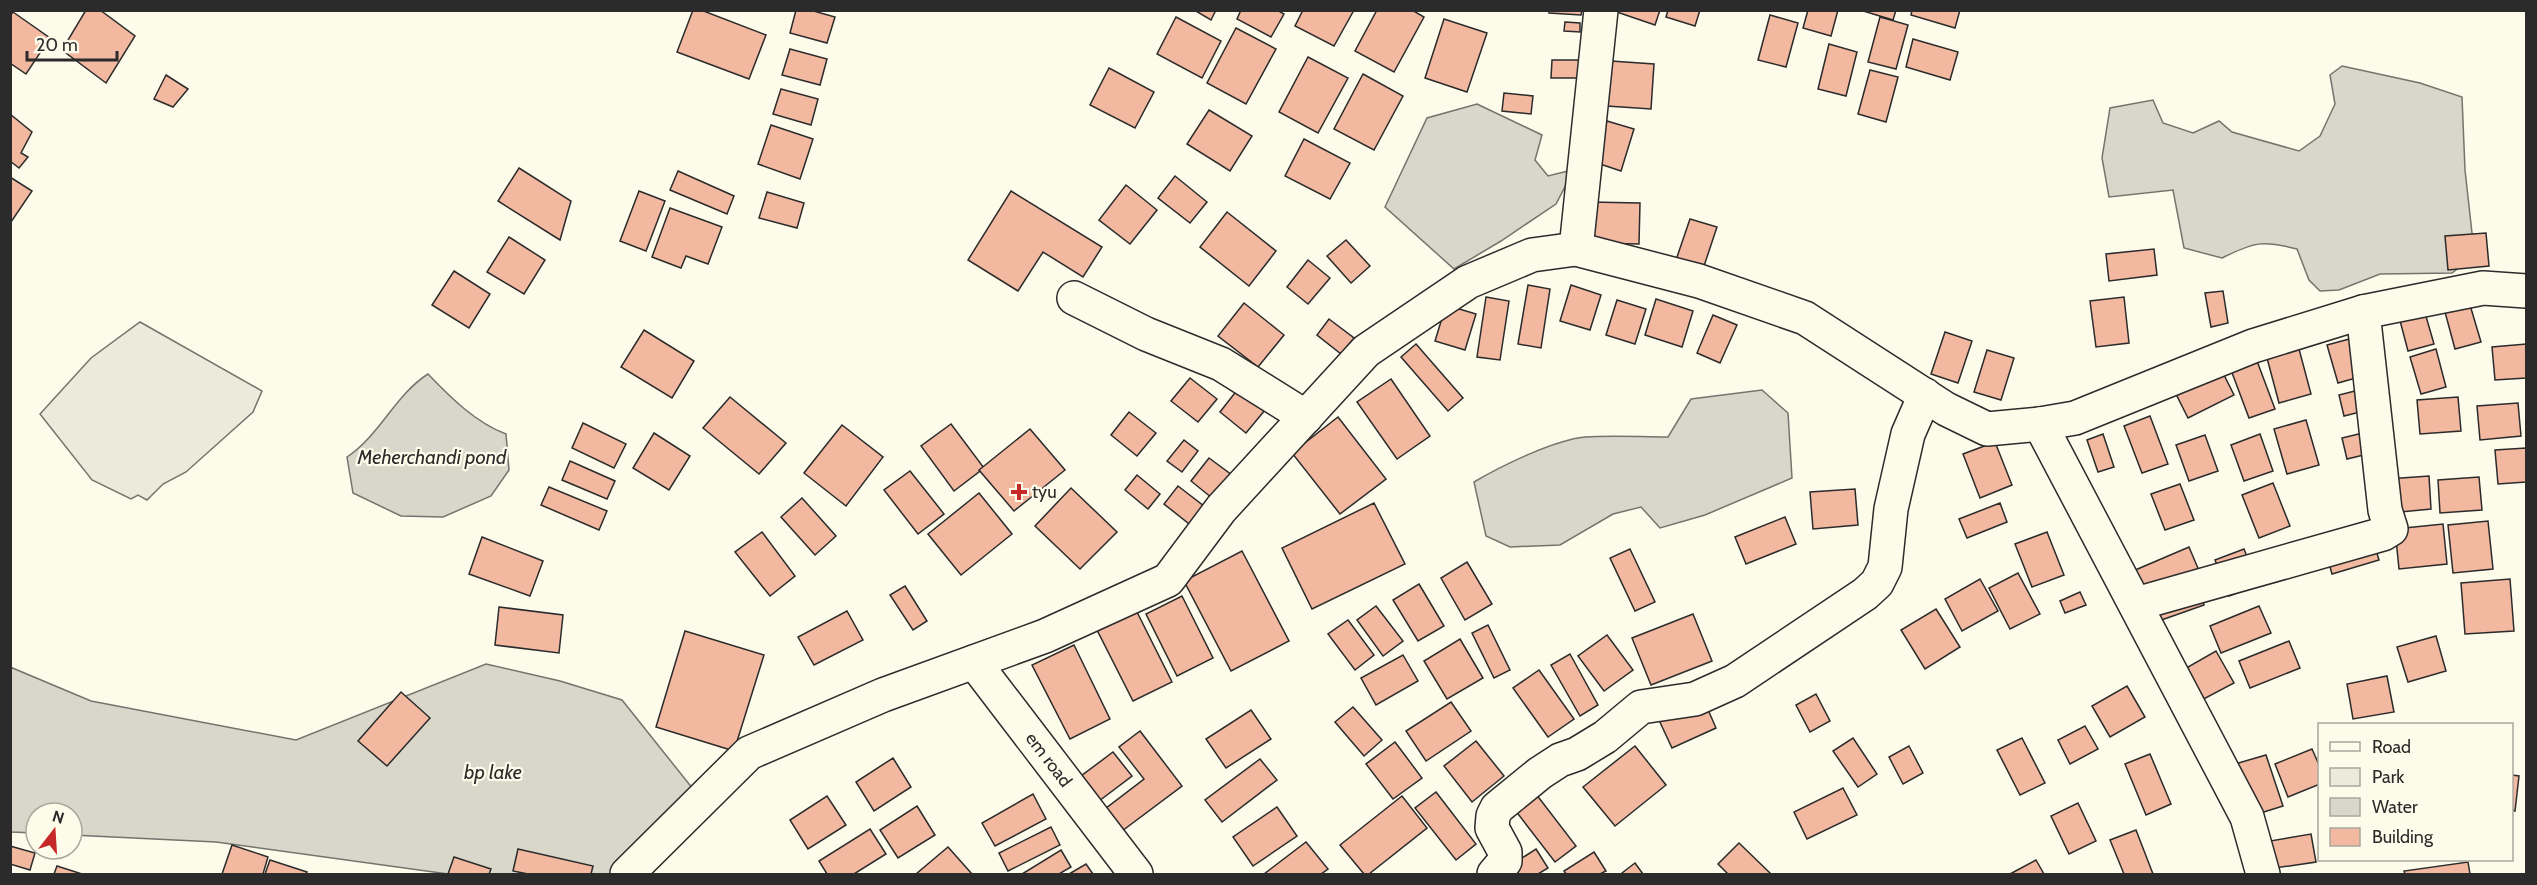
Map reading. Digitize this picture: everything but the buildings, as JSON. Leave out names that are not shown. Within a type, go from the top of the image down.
[{"type":"street","points":[[1576,249],[1601,10]]},
{"type":"street","points":[[627,874],[749,753],[883,695],[1045,636],[1168,580],[1221,509],[1366,351],[1468,282],[1532,255],[1576,249],[1699,281],[1804,318],[1946,409],[1987,429],[2075,418],[2253,346],[2362,312],[2483,288],[2526,291]]},
{"type":"street","points":[[1074,298],[1146,334],[1221,364],[1306,417]]},
{"type":"street","points":[[2136,604],[2383,534],[2391,529],[2385,510],[2362,312]]},
{"type":"street","points":[[1494,874],[1505,861],[1505,852],[1492,828],[1492,816],[1497,808],[1540,773],[1596,742],[1641,707],[1695,699],[1735,681],[1865,594],[1877,582],[1885,567],[1891,509],[1908,434],[1925,395]]},
{"type":"street","points":[[2040,424],[2247,817],[2263,874]]},
{"type":"street","name":"em road","points":[[974,662],[1129,867]]},
{"type":"green space","points":[[140,322],[262,391],[253,412],[186,472],[163,484],[147,500],[138,495],[131,499],[92,480],[40,414],[91,358]]},
{"type":"water","points":[[2342,66],[2420,83],[2462,97],[2465,170],[2473,242],[2469,260],[2452,273],[2380,274],[2339,290],[2320,291],[2309,280],[2297,249],[2275,244],[2258,244],[2222,258],[2184,248],[2173,190],[2109,197],[2102,158],[2110,108],[2153,100],[2163,123],[2193,133],[2219,121],[2232,132],[2299,151],[2320,136],[2335,104],[2330,75]]},
{"type":"water","points":[[1477,104],[1542,135],[1535,160],[1548,176],[1568,171],[1569,179],[1556,204],[1454,269],[1385,207],[1427,118]]},
{"type":"water","name":"Meherchandi pond","points":[[428,374],[474,416],[506,434],[509,470],[491,496],[443,517],[401,516],[353,493],[347,457],[369,438],[406,393]]},
{"type":"water","points":[[1762,390],[1788,413],[1792,478],[1705,515],[1660,528],[1641,507],[1613,514],[1560,545],[1510,547],[1486,536],[1474,482],[1498,469],[1543,448],[1572,439],[1606,436],[1668,437],[1691,399]]},
{"type":"water","name":"bp lake","points":[[486,664],[560,681],[622,700],[701,799],[627,874],[448,874],[216,842],[84,836],[84,801],[24,801],[24,833],[11,832],[10,667],[91,701],[296,740]]},
{"type":"place","name":"tyu","points":[[1019,492]]}]
